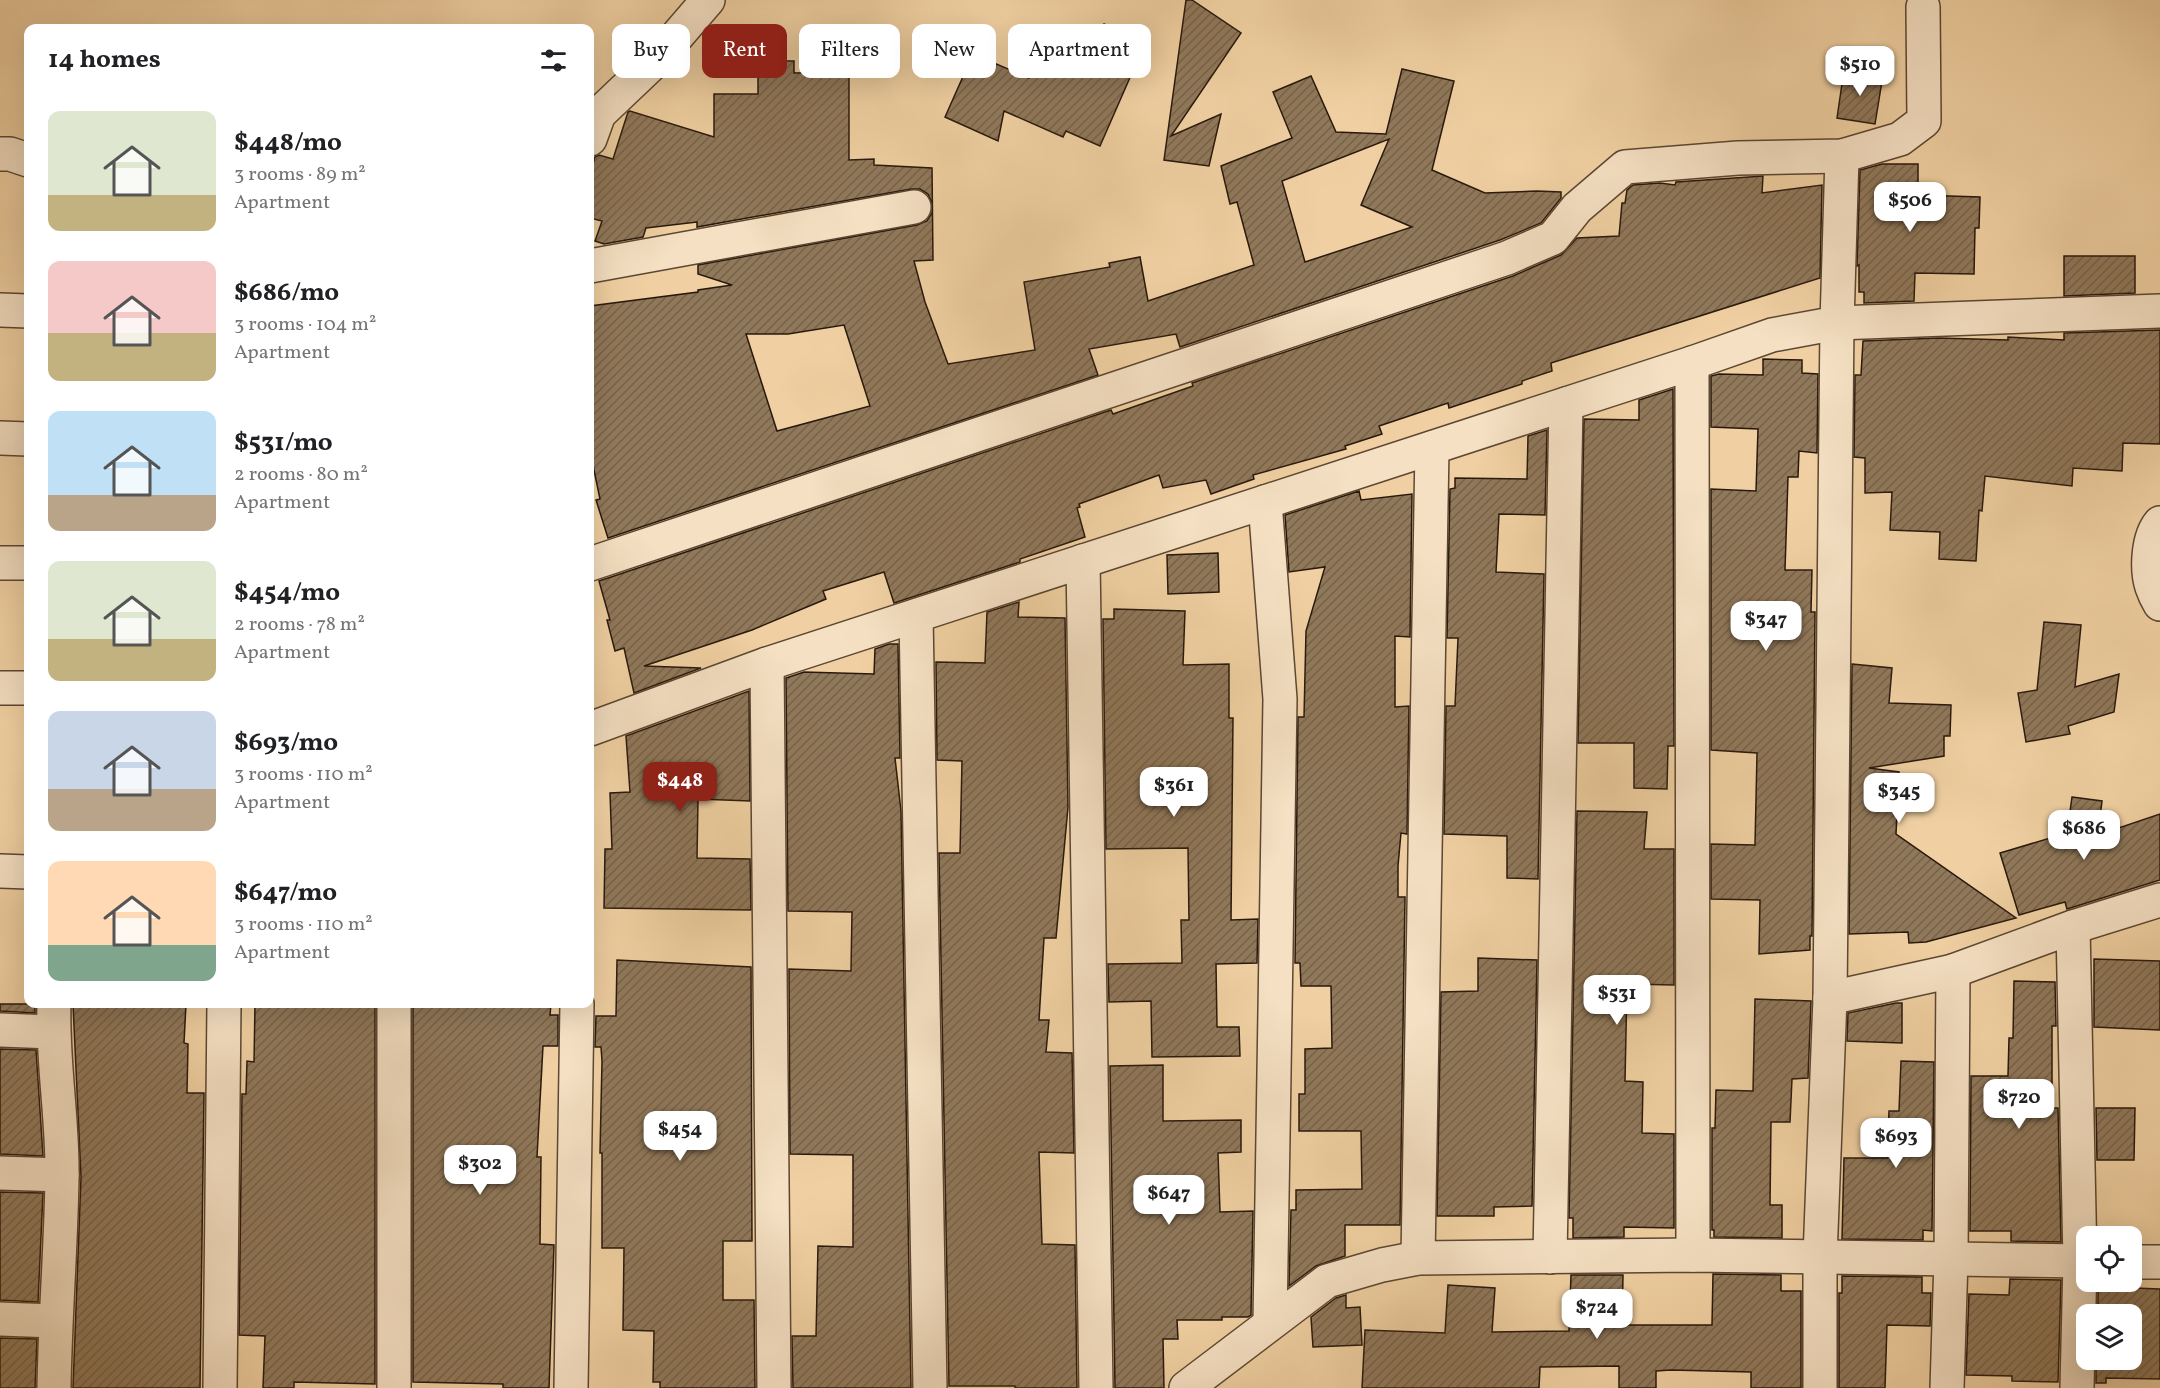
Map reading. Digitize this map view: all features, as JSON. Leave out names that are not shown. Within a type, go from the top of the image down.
[{"type":"street","points":[[594,128],[599,114],[659,57],[708,0]]},
{"type":"street","points":[[594,563],[1507,258],[1553,238],[1577,208],[1625,167],[1738,158],[1842,156],[1900,139],[1924,121],[1923,7]]},
{"type":"street","points":[[0,154],[24,158]]},
{"type":"street","points":[[1820,1388],[1820,1257],[1830,998],[1837,323],[1842,156]]},
{"type":"street","points":[[594,265],[914,207]]},
{"type":"street","points":[[0,310],[24,311]]},
{"type":"street","points":[[594,728],[767,664],[1772,335],[1837,323],[2160,311]]},
{"type":"street","points":[[1692,363],[1693,1255]]},
{"type":"street","points":[[1550,1257],[1566,404]]},
{"type":"street","points":[[0,438],[24,439]]},
{"type":"street","points":[[1418,1258],[1432,448]]},
{"type":"street","points":[[1265,502],[1280,699],[1270,1322]]},
{"type":"street","points":[[2160,523],[2153,531],[2149,553],[2151,586],[2160,604]]},
{"type":"street","points":[[1083,561],[1096,1388]]},
{"type":"street","points":[[0,563],[24,563]]},
{"type":"street","points":[[916,616],[930,1388]]},
{"type":"street","points":[[767,664],[774,1388]]},
{"type":"street","points":[[0,688],[24,688]]},
{"type":"street","points":[[0,871],[24,872]]},
{"type":"street","points":[[1830,998],[1953,971],[2073,927],[2160,900]]},
{"type":"street","points":[[2073,927],[2082,1226]]},
{"type":"street","points":[[1947,1388],[1951,1259],[1953,971]]},
{"type":"street","points":[[220,1388],[224,1008]]},
{"type":"street","points":[[394,1008],[394,1388]]},
{"type":"street","points":[[571,1388],[577,1008]]},
{"type":"street","points":[[0,1030],[54,1018],[62,1175],[54,1321],[54,1388]]},
{"type":"street","points":[[0,1173],[62,1175]]},
{"type":"street","points":[[1186,1388],[1270,1322],[1328,1281],[1382,1265],[1418,1258],[1693,1255],[2076,1261]]},
{"type":"street","points":[[2142,1262],[2160,1262]]},
{"type":"street","points":[[2077,1388],[2082,1292]]},
{"type":"street","points":[[0,1319],[54,1321]]},
{"type":"building","points":[[1186,0],[1192,0],[1241,33],[1171,136],[1221,114],[1209,166],[1164,160]]},
{"type":"building","points":[[787,61],[794,61],[794,73],[799,73],[799,78],[849,78],[849,160],[874,159],[874,165],[932,168],[933,260],[914,261],[925,302],[948,364],[1035,350],[1024,282],[1110,267],[1109,263],[1140,257],[1148,301],[1254,265],[1237,202],[1230,204],[1221,166],[1292,138],[1273,92],[1311,76],[1336,132],[1386,134],[1402,69],[1454,81],[1432,170],[1485,193],[1561,192],[1561,198],[1541,223],[1500,240],[1180,347],[1176,334],[1089,349],[1098,375],[608,538],[596,500],[600,499],[594,470],[594,305],[698,292],[698,290],[732,285],[698,274],[698,265],[917,225],[927,221],[932,213],[932,203],[928,194],[920,189],[911,189],[697,227],[697,222],[646,228],[643,237],[604,244],[595,241],[602,221],[594,219],[594,160],[599,155],[613,159],[628,112],[714,137],[714,94],[758,94],[758,78],[787,78]],"holes":[[[1389,139],[1361,205],[1412,227],[1305,262],[1282,181]],[[844,325],[870,406],[777,431],[746,334],[788,334]]]},
{"type":"building","points":[[996,64],[1008,69],[1008,78],[1130,78],[1100,146],[1066,131],[1063,137],[1004,111],[998,141],[945,117],[962,78],[996,78]]},
{"type":"building","points":[[1844,70],[1883,75],[1875,124],[1837,118]]},
{"type":"building","points":[[1882,164],[1918,164],[1918,195],[1980,197],[1979,228],[1975,228],[1974,274],[1915,273],[1914,301],[1864,303],[1864,292],[1859,292],[1859,265],[1857,266],[1860,170]]},
{"type":"building","points":[[1763,176],[1762,193],[1822,185],[1820,278],[1551,363],[1552,371],[1522,381],[1522,384],[1449,408],[1448,403],[1379,426],[1382,434],[1345,446],[1346,449],[1253,475],[1254,479],[1211,494],[1206,480],[1163,488],[1159,475],[1079,504],[1080,507],[1077,508],[1085,537],[1020,559],[1020,562],[894,603],[884,572],[823,591],[826,599],[752,630],[644,666],[701,668],[634,693],[624,648],[615,651],[607,620],[610,620],[599,581],[1111,410],[1113,414],[1193,386],[1192,383],[1513,276],[1561,255],[1577,238],[1619,236],[1622,203],[1625,203],[1627,190],[1633,185],[1660,183],[1675,185],[1676,182]]},
{"type":"building","points":[[2064,256],[2135,256],[2135,293],[2064,296]]},
{"type":"building","points":[[2160,330],[2160,444],[2123,443],[2122,471],[2073,468],[2072,486],[1985,476],[1982,511],[1979,510],[1976,561],[1939,559],[1940,532],[1890,530],[1892,492],[1865,493],[1865,458],[1854,457],[1855,375],[1861,375],[1863,341],[1939,338],[2008,340],[2008,337],[2064,340],[2064,333]]},
{"type":"building","points":[[1763,359],[1802,360],[1802,373],[1818,374],[1817,453],[1799,451],[1798,477],[1788,477],[1785,570],[1812,570],[1811,612],[1815,612],[1812,936],[1810,936],[1810,950],[1759,954],[1760,900],[1711,899],[1711,844],[1755,845],[1757,753],[1711,750],[1711,489],[1756,491],[1758,429],[1711,427],[1711,376],[1719,374],[1763,375]]},
{"type":"building","points":[[1673,389],[1674,746],[1668,746],[1667,789],[1634,788],[1634,743],[1578,743],[1584,419],[1639,420],[1639,400]]},
{"type":"building","points":[[1547,430],[1545,515],[1499,514],[1496,572],[1544,574],[1538,879],[1507,878],[1507,836],[1444,834],[1446,706],[1455,706],[1458,638],[1447,638],[1450,489],[1455,488],[1455,478],[1527,479],[1528,436]]},
{"type":"building","points":[[1359,491],[1361,500],[1412,494],[1410,637],[1395,636],[1395,707],[1409,706],[1407,834],[1401,833],[1398,866],[1398,897],[1405,897],[1400,1225],[1345,1225],[1345,1256],[1316,1266],[1289,1286],[1291,1210],[1296,1210],[1296,1190],[1362,1189],[1361,1131],[1299,1131],[1299,1094],[1305,1094],[1305,1049],[1332,1048],[1331,986],[1301,986],[1300,963],[1295,963],[1298,717],[1304,717],[1306,631],[1325,567],[1289,572],[1285,515]]},
{"type":"building","points":[[1218,553],[1219,592],[1168,594],[1167,555]]},
{"type":"building","points":[[1019,602],[1018,617],[1065,618],[1068,807],[1056,938],[1044,938],[1039,1020],[1049,1020],[1046,1052],[1072,1053],[1074,1153],[1039,1152],[1042,1244],[1075,1245],[1077,1388],[949,1386],[939,853],[960,853],[962,761],[937,760],[936,662],[985,663],[987,612]]},
{"type":"building","points":[[1114,609],[1185,611],[1183,665],[1229,664],[1229,718],[1233,718],[1231,920],[1258,919],[1257,963],[1216,964],[1217,1027],[1239,1027],[1240,1056],[1152,1057],[1151,1001],[1109,1002],[1108,964],[1182,963],[1181,920],[1189,920],[1188,848],[1106,849],[1103,619],[1114,619]]},
{"type":"building","points":[[2044,622],[2081,625],[2075,687],[2119,674],[2114,712],[2068,726],[2070,734],[2026,742],[2018,693],[2037,690]]},
{"type":"building","points":[[889,644],[898,644],[900,758],[895,758],[901,811],[911,1388],[793,1388],[792,1336],[816,1336],[818,1246],[853,1247],[853,1155],[790,1154],[789,969],[851,971],[852,912],[788,911],[786,678],[804,672],[874,674],[875,649]]},
{"type":"building","points":[[1852,664],[1892,668],[1889,703],[1951,705],[1950,736],[1944,736],[1944,756],[1869,768],[1899,772],[1896,834],[2016,918],[1926,942],[1909,943],[1908,932],[1849,934]]},
{"type":"building","points":[[749,691],[750,801],[698,799],[697,858],[750,859],[751,910],[604,908],[605,849],[612,849],[610,793],[630,792],[626,736]]},
{"type":"building","points":[[2072,797],[2102,801],[2098,835],[2160,814],[2160,880],[2067,909],[2065,902],[2019,915],[2000,853],[2067,833]]},
{"type":"building","points":[[1577,811],[1647,812],[1644,849],[1674,849],[1674,985],[1627,984],[1625,1081],[1643,1082],[1642,1133],[1674,1134],[1674,1228],[1624,1227],[1624,1237],[1573,1238],[1573,1218],[1569,1218]]},
{"type":"building","points":[[1478,958],[1537,960],[1532,1206],[1494,1207],[1494,1216],[1437,1216],[1441,992],[1478,991]]},
{"type":"building","points":[[2094,959],[2160,961],[2160,1030],[2094,1027]]},
{"type":"building","points":[[617,960],[751,967],[752,1241],[723,1241],[723,1300],[754,1300],[755,1388],[660,1388],[660,1382],[653,1382],[654,1331],[623,1330],[624,1248],[602,1248],[602,1153],[600,1153],[602,1061],[601,1047],[595,1047],[596,1016],[616,1016]]},
{"type":"building","points":[[2014,981],[2055,982],[2056,1026],[2052,1026],[2052,1108],[2058,1108],[2061,1242],[2011,1241],[2011,1231],[1970,1231],[1971,1076],[2008,1076],[2009,1038],[2013,1038]]},
{"type":"building","points":[[1755,999],[1811,1001],[1808,1078],[1792,1079],[1790,1122],[1771,1122],[1770,1205],[1782,1205],[1782,1238],[1714,1237],[1714,1230],[1712,1230],[1712,1128],[1715,1128],[1716,1090],[1753,1091]]},
{"type":"building","points":[[1902,1003],[1902,1043],[1847,1041],[1848,1013]]},
{"type":"building","points":[[0,1004],[24,1004],[24,1008],[35,1008],[35,1013],[0,1011]]},
{"type":"building","points":[[73,1008],[186,1008],[184,1043],[188,1044],[187,1093],[204,1093],[200,1388],[73,1388],[81,1177]]},
{"type":"building","points":[[255,1008],[375,1008],[375,1384],[294,1382],[294,1388],[263,1388],[265,1336],[239,1335],[242,1094],[246,1094],[247,1061],[254,1062]]},
{"type":"building","points":[[413,1008],[551,1008],[550,1015],[558,1015],[558,1046],[543,1046],[537,1157],[541,1157],[540,1244],[554,1245],[549,1388],[503,1388],[503,1384],[413,1382]]},
{"type":"building","points":[[0,1049],[36,1050],[43,1156],[0,1154]]},
{"type":"building","points":[[1901,1061],[1934,1062],[1932,1231],[1923,1230],[1923,1240],[1842,1239],[1844,1158],[1887,1158],[1889,1111],[1899,1111]]},
{"type":"building","points":[[1163,1065],[1163,1121],[1241,1120],[1241,1152],[1218,1153],[1220,1212],[1253,1211],[1251,1315],[1222,1317],[1222,1320],[1177,1320],[1178,1339],[1163,1339],[1164,1388],[1115,1388],[1110,1066]]},
{"type":"building","points":[[2096,1108],[2135,1108],[2134,1160],[2097,1160]]},
{"type":"building","points":[[0,1192],[43,1193],[38,1302],[0,1300]]},
{"type":"building","points":[[1713,1274],[1781,1275],[1781,1291],[1801,1291],[1801,1388],[1751,1388],[1751,1372],[1671,1370],[1656,1371],[1656,1388],[1619,1388],[1619,1366],[1540,1367],[1539,1388],[1362,1388],[1365,1330],[1445,1333],[1448,1285],[1495,1288],[1492,1332],[1569,1331],[1571,1275],[1623,1275],[1622,1325],[1712,1325]]},
{"type":"building","points":[[1842,1276],[1922,1277],[1922,1293],[1931,1293],[1930,1326],[1887,1325],[1885,1388],[1839,1388],[1839,1293],[1842,1293]]},
{"type":"building","points":[[2010,1279],[2061,1280],[2058,1382],[2012,1381],[2012,1376],[1966,1375],[1969,1294],[2009,1295]]},
{"type":"building","points":[[2142,1288],[2160,1289],[2160,1379],[2106,1378],[2106,1383],[2096,1383],[2096,1370],[2142,1370],[2142,1304],[2098,1304],[2098,1292],[2142,1292]]},
{"type":"building","points":[[1346,1295],[1346,1308],[1360,1307],[1362,1345],[1313,1347],[1311,1317],[1336,1298]]},
{"type":"building","points":[[0,1338],[37,1339],[35,1388],[0,1388]]}]
